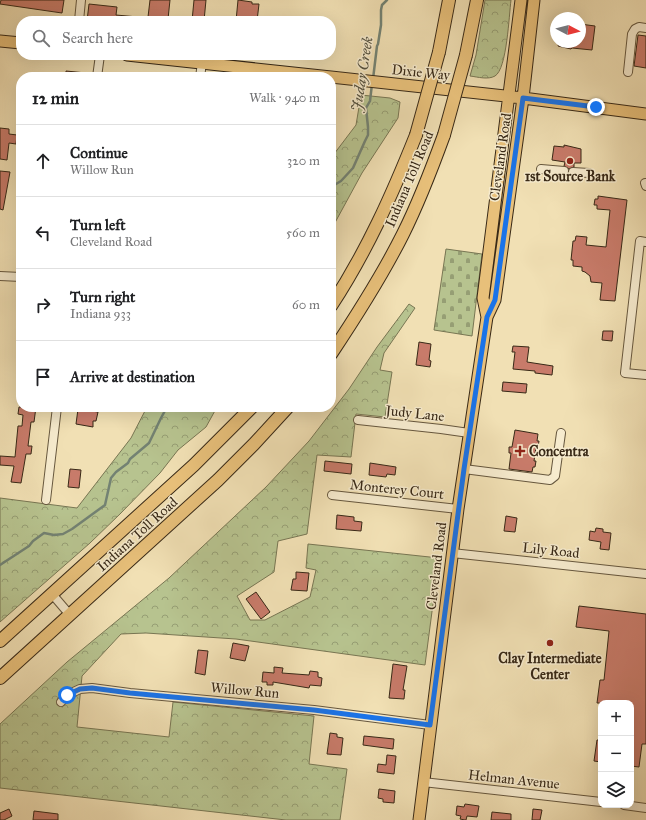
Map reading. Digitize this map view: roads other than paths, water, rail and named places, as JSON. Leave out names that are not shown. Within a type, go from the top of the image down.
[{"type":"highway","name":"Indiana Toll Road","points":[[336,298],[364,252],[387,204],[416,135],[439,52],[449,0]]},
{"type":"highway","name":"Indiana Toll Road","points":[[336,346],[365,302],[400,239],[430,172],[444,135],[466,56],[477,0]]},
{"type":"highway","name":"Indiana Toll Road","points":[[0,641],[194,465],[247,412]]},
{"type":"highway","name":"Indiana Toll Road","points":[[0,678],[218,480],[283,412]]},
{"type":"main road","name":"Cleveland Road","points":[[487,317],[483,298],[521,0]]},
{"type":"main road","name":"Cleveland Road","points":[[419,820],[458,509],[487,317],[495,300],[523,98],[534,0]]},
{"type":"main road","points":[[0,41],[16,43]]},
{"type":"main road","name":"Dixie Way","points":[[186,60],[285,72]]},
{"type":"main road","name":"Dixie Way","points":[[336,78],[509,96],[646,114]]},
{"type":"street","points":[[79,16],[81,0]]},
{"type":"street","points":[[628,72],[632,34],[635,29],[639,27],[646,28]]},
{"type":"street","points":[[98,72],[99,60]]},
{"type":"street","points":[[201,72],[202,63]]},
{"type":"street","points":[[541,169],[564,171]]},
{"type":"street","points":[[574,172],[589,173]]},
{"type":"street","points":[[646,242],[640,241],[625,373],[646,375]]},
{"type":"street","points":[[0,276],[16,277]]},
{"type":"street","points":[[46,500],[56,412]]},
{"type":"street","name":"Judy Lane","points":[[358,420],[441,428],[469,433]]},
{"type":"street","points":[[464,469],[550,480],[555,476],[561,433]]},
{"type":"street","name":"Monterey Court","points":[[332,495],[458,509]]},
{"type":"street","name":"Lily Road","points":[[452,553],[646,574]]},
{"type":"street","points":[[52,594],[70,615]]},
{"type":"street","name":"Willow Run","points":[[61,702],[67,695],[80,689],[92,688],[130,693],[314,710],[430,725]]},
{"type":"street","name":"Helman Avenue","points":[[423,782],[598,802]]},
{"type":"street","points":[[634,806],[646,808]]},
{"type":"waterway","name":"Juday Creek","points":[[373,79],[381,25],[381,10],[382,5],[387,0]]},
{"type":"waterway","name":"Juday Creek","points":[[336,184],[341,181],[353,168],[368,135],[366,108],[370,101],[372,84]]},
{"type":"waterway","name":"Juday Creek","points":[[0,565],[29,546],[44,533],[54,535],[63,534],[105,505],[111,478],[149,443],[164,412]]},
{"type":"place","name":"1st Source Bank","points":[[570,161]]},
{"type":"place","name":"Concentra","points":[[520,451]]},
{"type":"place","name":"Clay Intermediate Center","points":[[550,643]]}]
